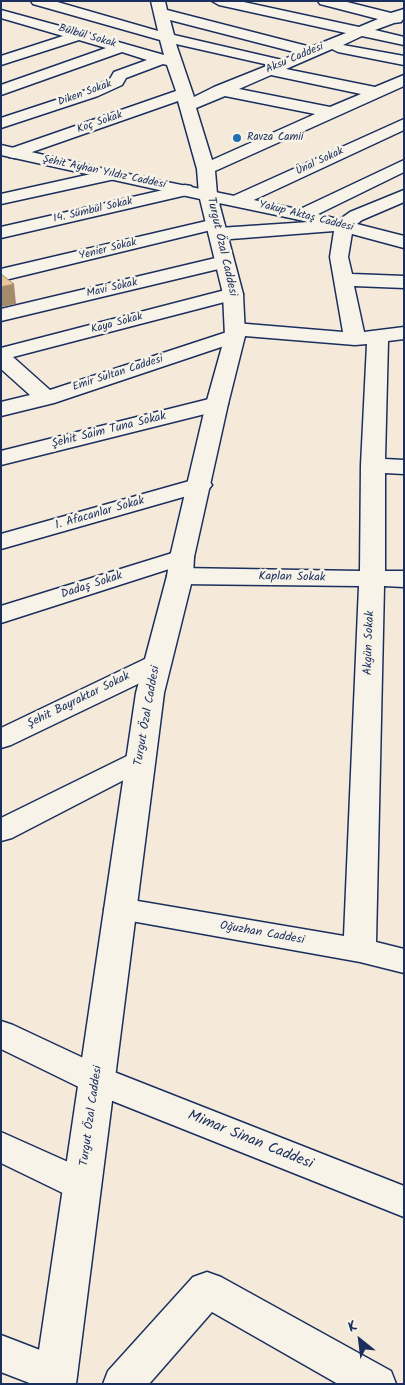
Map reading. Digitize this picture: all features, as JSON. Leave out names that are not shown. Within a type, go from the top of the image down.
[{"type":"street","points":[[38,1],[168,38],[286,62],[401,81]]},
{"type":"street","points":[[141,1],[312,52]]},
{"type":"street","points":[[219,1],[404,41]]},
{"type":"street","points":[[325,1],[400,17]]},
{"type":"street","name":"Turgut Özal Caddesi","points":[[56,1380],[139,762],[150,694],[235,333],[233,294],[216,229],[200,184],[186,99],[168,61],[168,38],[159,6]]},
{"type":"street","name":"Bülbül Sokak","points":[[1,14],[168,61]]},
{"type":"street","name":"Aksu Caddesi","points":[[186,99],[220,90],[358,32],[400,17]]},
{"type":"street","points":[[1,61],[116,22]]},
{"type":"street","points":[[10,42],[35,50]]},
{"type":"street","points":[[327,45],[404,61]]},
{"type":"street","points":[[1,90],[123,47]]},
{"type":"street","name":"Diken Sokak","points":[[1,122],[92,93],[117,82],[119,75],[168,61]]},
{"type":"street","points":[[267,70],[376,92]]},
{"type":"street","name":"14. Sümbül Sokak","points":[[1,233],[200,184],[310,121],[401,81]]},
{"type":"street","points":[[220,90],[330,112]]},
{"type":"street","name":"Koç Sokak","points":[[8,151],[186,99]]},
{"type":"street","points":[[310,121],[372,139]]},
{"type":"street","name":"Ünal Sokak","points":[[237,201],[404,124]]},
{"type":"street","name":"Şehit Ayhan Yıldız Caddesi","points":[[8,151],[109,175],[200,184]]},
{"type":"street","points":[[1,165],[33,158]]},
{"type":"street","points":[[302,215],[404,165]]},
{"type":"street","points":[[1,198],[109,175]]},
{"type":"street","name":"Yakup Aktaş Caddesi","points":[[200,184],[237,201],[344,225],[404,242]]},
{"type":"street","points":[[344,225],[356,216],[404,195]]},
{"type":"street","name":"Yenier Sokak","points":[[1,275],[216,229],[344,225]]},
{"type":"street","name":"Akgün Sokak","points":[[344,225],[340,257],[344,280],[366,338],[373,465],[372,580],[360,950]]},
{"type":"street","name":"Mavi Sokak","points":[[1,315],[224,262]]},
{"type":"street","points":[[344,280],[404,282]]},
{"type":"street","name":"Kaya Sokak","points":[[1,356],[233,294]]},
{"type":"street","points":[[235,333],[366,338],[404,333]]},
{"type":"street","name":"Emir Sultan Caddesi","points":[[1,409],[46,398],[235,333]]},
{"type":"street","points":[[1,356],[46,398]]},
{"type":"street","name":"Şehit Saim Tuna Sokak","points":[[1,458],[218,404]]},
{"type":"street","points":[[373,465],[404,467]]},
{"type":"street","name":"1. Afacanlar Sokak","points":[[1,542],[200,485]]},
{"type":"street","name":"Kaplan Sokak","points":[[181,567],[372,580],[404,579]]},
{"type":"street","name":"Dadaş Sokak","points":[[1,615],[181,567]]},
{"type":"street","name":"Şehit Bayraktar Sokak","points":[[1,739],[157,664]]},
{"type":"street","points":[[1,831],[139,762]]},
{"type":"street","name":"Oğuzhan Caddesi","points":[[120,909],[360,950],[404,961]]},
{"type":"street","name":"Mimar Sinan Caddesi","points":[[1,1034],[97,1080],[404,1202]]},
{"type":"street","points":[[1,1146],[82,1185]]},
{"type":"street","points":[[123,1384],[207,1289],[376,1384]]},
{"type":"street","points":[[1,1353],[56,1380]]},
{"type":"building","points":[[1,274],[14,284],[1,287]]},
{"type":"place","name":"Ravza Camii","points":[[237,138]]}]
